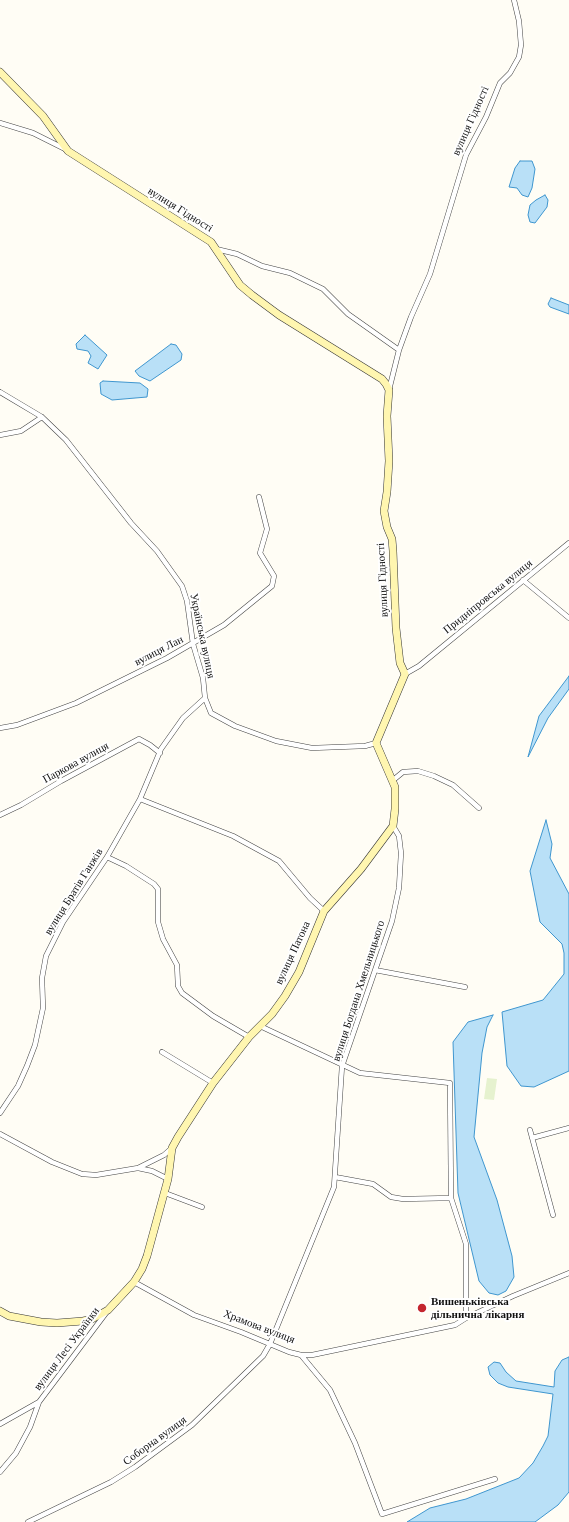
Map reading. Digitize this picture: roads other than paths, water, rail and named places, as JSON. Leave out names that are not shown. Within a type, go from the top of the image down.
[{"type":"street","name":"вулиця Гідності","points":[[405,674],[400,663],[396,628],[394,551],[384,511],[389,461],[387,416],[388,390],[399,350],[411,317],[430,274],[466,155],[486,117],[500,83],[510,73],[519,57],[521,45],[519,21],[514,0]]},
{"type":"street","name":"вулиця Гідності","points":[[0,72],[43,116],[68,151],[211,242],[240,285],[279,315],[382,379],[388,390]]},
{"type":"street","points":[[0,123],[33,133],[68,151]]},
{"type":"street","points":[[216,248],[237,254],[262,266],[290,273],[323,289],[348,314],[399,350]]},
{"type":"street","name":"Українська вулиця","points":[[0,392],[42,417],[66,440],[131,523],[157,551],[182,586],[187,600],[192,644],[203,678],[204,698],[211,713],[234,726],[276,741],[312,748],[365,746],[376,743]]},
{"type":"street","points":[[0,435],[21,431],[42,417]]},
{"type":"street","name":"вулиця Лан","points":[[0,728],[17,725],[76,703],[167,658],[224,625],[272,586],[274,576],[260,554],[267,529],[259,497]]},
{"type":"street","name":"Придніпровська вулиця","points":[[405,674],[419,666],[569,544]]},
{"type":"street","points":[[523,580],[569,618]]},
{"type":"street","points":[[392,826],[396,799],[392,781],[376,743],[405,674]]},
{"type":"street","name":"вулиця Братів Ганжів","points":[[0,1113],[18,1086],[35,1045],[43,1008],[42,978],[46,956],[64,922],[107,857],[140,799],[160,753],[183,718],[204,698]]},
{"type":"street","name":"Паркова вулиця","points":[[0,815],[21,805],[61,780],[139,739],[160,753]]},
{"type":"street","points":[[392,781],[403,772],[418,771],[434,776],[453,785],[479,808]]},
{"type":"street","points":[[140,799],[233,836],[279,861],[310,898],[324,911]]},
{"type":"street","name":"вулиця Патона","points":[[138,1168],[164,1155],[172,1148],[185,1125],[213,1083],[249,1037],[272,1014],[285,996],[299,972],[324,911],[361,869],[392,826]]},
{"type":"street","name":"вулиця Богдана Хмельницького","points":[[270,1344],[334,1187],[342,1066],[392,921],[399,888],[401,853],[399,836],[392,826]]},
{"type":"street","points":[[107,857],[126,866],[154,884],[158,889],[158,922],[163,939],[177,965],[178,986],[182,993],[213,1016],[249,1037]]},
{"type":"street","points":[[375,970],[465,987]]},
{"type":"street","points":[[260,1026],[342,1066],[360,1073],[450,1083],[451,1198],[466,1244],[466,1318]]},
{"type":"street","points":[[162,1052],[213,1083]]},
{"type":"street","points":[[532,1138],[569,1128]]},
{"type":"street","points":[[530,1130],[553,1215]]},
{"type":"street","points":[[0,1134],[52,1162],[82,1174],[106,1174],[138,1168],[152,1171],[168,1179]]},
{"type":"street","name":"вулиця Патона","points":[[134,1282],[142,1269],[147,1256],[165,1193],[172,1148]]},
{"type":"street","points":[[335,1177],[373,1184],[391,1197],[403,1199],[451,1198]]},
{"type":"street","points":[[165,1193],[202,1207]]},
{"type":"street","name":"Храмова вулиця","points":[[134,1282],[194,1315],[301,1355],[325,1353],[455,1325],[466,1318],[513,1296],[569,1273]]},
{"type":"street","points":[[0,1312],[26,1320],[58,1323],[92,1319],[108,1310],[134,1282]]},
{"type":"street","name":"вулиця Лесі Українки","points":[[0,1424],[39,1402],[108,1310]]},
{"type":"street","name":"Соборна вулиця","points":[[28,1522],[111,1482],[135,1467],[192,1425],[263,1356],[270,1344]]},
{"type":"street","points":[[301,1355],[330,1390],[355,1443],[382,1514],[496,1479]]},
{"type":"street","points":[[0,1472],[16,1453],[30,1427],[39,1402]]},
{"type":"water","points":[[520,161],[532,161],[535,169],[532,188],[528,197],[522,195],[517,188],[509,187],[515,168]]},
{"type":"water","points":[[545,195],[548,200],[547,207],[535,223],[530,222],[528,215],[530,205]]},
{"type":"water","points":[[551,298],[569,305],[569,314],[550,307],[548,304]]},
{"type":"water","points":[[85,335],[107,355],[98,369],[88,363],[91,356],[88,351],[77,349],[76,344]]},
{"type":"water","points":[[171,344],[176,345],[182,354],[181,360],[150,381],[139,376],[135,371]]},
{"type":"water","points":[[103,381],[140,383],[148,389],[147,397],[112,400],[101,394],[100,383]]},
{"type":"water","points":[[569,676],[569,689],[548,718],[528,757],[539,716]]},
{"type":"water","points":[[546,820],[552,844],[550,858],[569,894],[569,1071],[534,1087],[521,1086],[507,1066],[502,1012],[543,1000],[564,974],[564,953],[562,944],[540,922],[530,871]]},
{"type":"water","points":[[493,1015],[487,1027],[482,1053],[474,1137],[497,1200],[512,1256],[514,1277],[506,1291],[498,1295],[489,1293],[479,1281],[458,1193],[453,1042],[468,1022]]},
{"type":"water","points":[[569,1357],[569,1492],[558,1505],[535,1522],[407,1522],[430,1508],[466,1499],[519,1478],[533,1463],[543,1446],[548,1436],[553,1394],[508,1387],[498,1383],[490,1375],[488,1367],[494,1362],[500,1363],[506,1372],[516,1381],[554,1387],[555,1371],[562,1360]]},
{"type":"place","name":"Вишеньківська дільнична лікарня","points":[[422,1308]]}]
